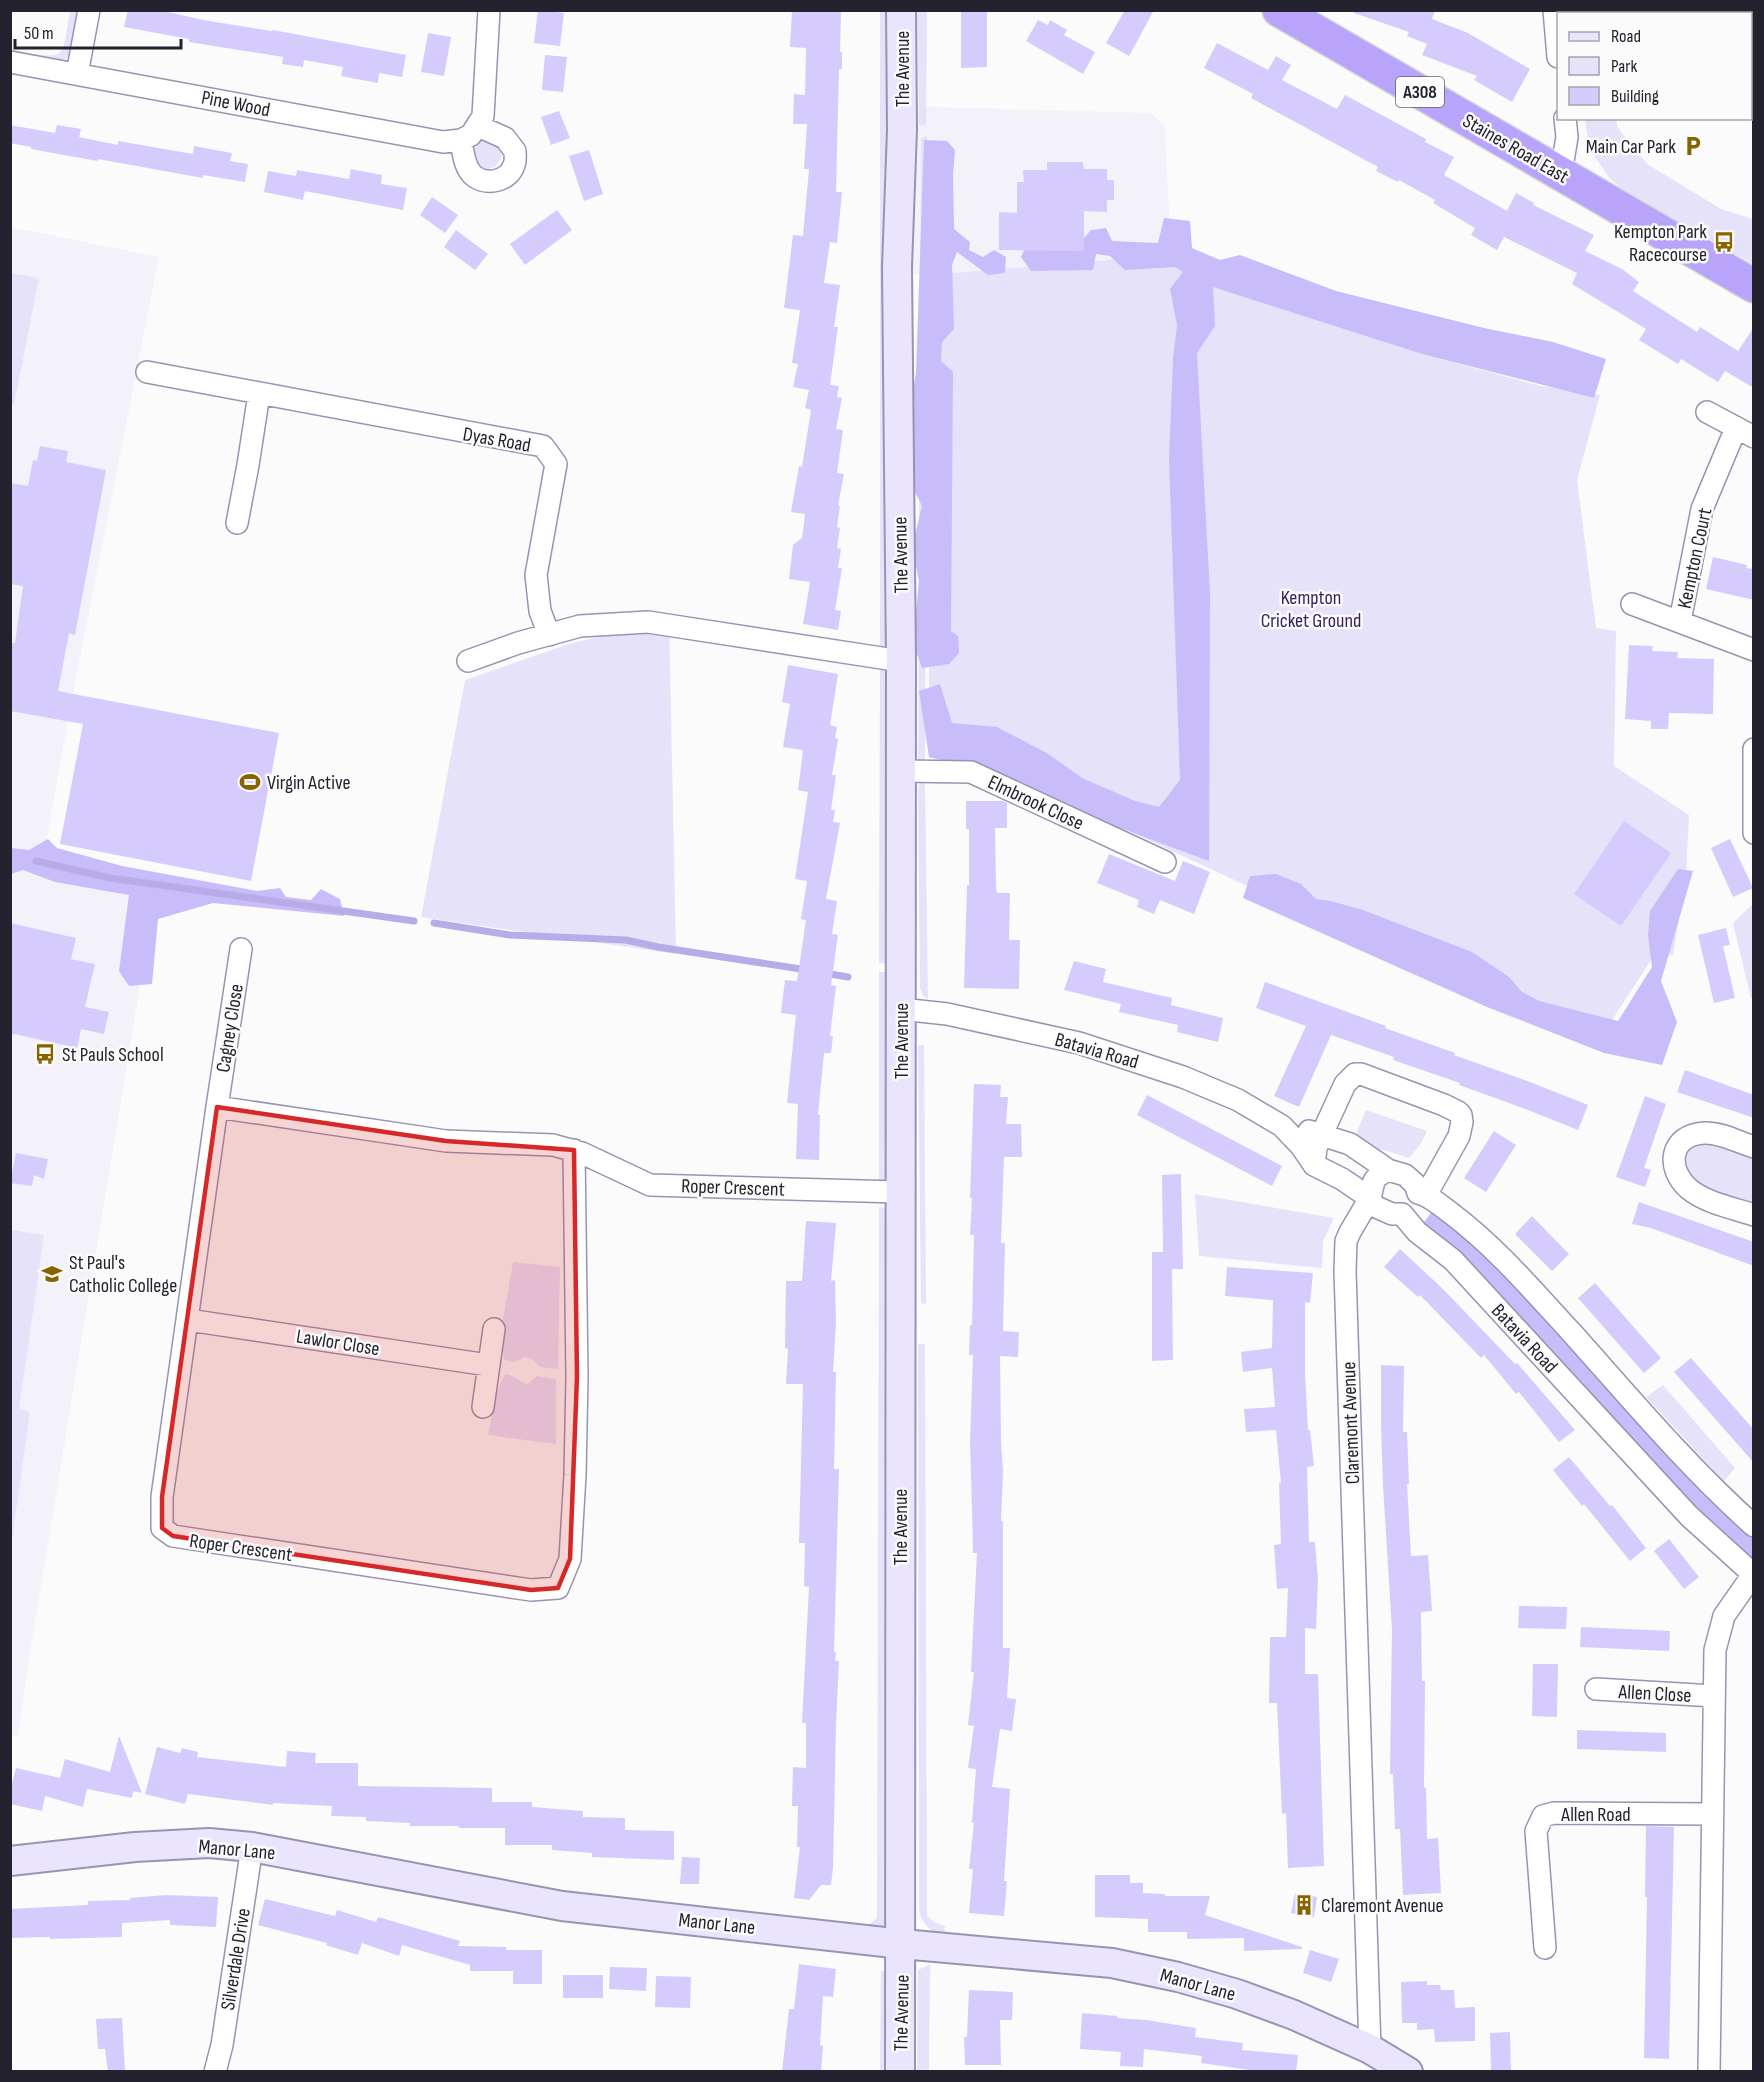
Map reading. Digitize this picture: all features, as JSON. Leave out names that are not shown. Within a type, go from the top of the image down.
[{"type":"highway","name":"Staines Road East","points":[[1279,10],[1754,286]]},
{"type":"street","points":[[77,74],[88,10]]},
{"type":"street","points":[[478,126],[505,138],[515,151],[514,166],[504,178],[488,182],[473,175],[465,162],[461,140],[471,135],[483,116],[489,10]]},
{"type":"street","name":"The Avenue","points":[[900,2072],[902,1944],[899,1192],[901,661],[897,267],[902,130],[902,10]]},
{"type":"street","points":[[1554,10],[1557,45]]},
{"type":"street","name":"Pine Wood","points":[[10,62],[443,142],[461,140]]},
{"type":"street","points":[[1561,173],[1567,137],[1565,120]]},
{"type":"street","name":"Dyas Road","points":[[147,372],[543,446],[556,464],[536,575],[540,611],[549,635]]},
{"type":"street","points":[[237,523],[259,394]]},
{"type":"street","name":"Kempton Court","points":[[1680,621],[1702,508],[1745,433],[1707,412]]},
{"type":"street","points":[[1632,604],[1754,650]]},
{"type":"street","points":[[468,662],[518,643],[580,626],[648,622],[901,661]]},
{"type":"street","points":[[1753,831],[1754,749]]},
{"type":"street","name":"Elmbrook Close","points":[[900,771],[971,772],[1165,862]]},
{"type":"street","name":"Cagney Close","points":[[217,1107],[241,949]]},
{"type":"street","name":"Batavia Road","points":[[901,1009],[947,1014],[1079,1043],[1183,1077],[1238,1100],[1282,1126],[1301,1146],[1314,1165],[1342,1179],[1370,1198],[1374,1206],[1392,1214],[1402,1214],[1417,1232],[1453,1260],[1689,1516],[1753,1574]]},
{"type":"street","points":[[1314,1165],[1316,1148],[1322,1134],[1345,1083],[1355,1074],[1367,1076],[1454,1109],[1461,1115],[1459,1136],[1422,1194],[1413,1206],[1402,1214]]},
{"type":"street","name":"Roper Crescent","points":[[574,1150],[577,1377],[575,1475],[570,1559],[558,1588],[531,1590],[173,1536],[162,1528],[162,1497],[217,1107],[446,1141],[553,1145],[574,1150],[618,1168],[650,1185],[899,1192]]},
{"type":"street","name":"Batavia Road","points":[[1282,1126],[1322,1134],[1350,1144],[1388,1170],[1399,1172],[1409,1178],[1422,1194],[1475,1231],[1508,1264],[1715,1492],[1754,1526]]},
{"type":"street","points":[[1754,1146],[1707,1133],[1694,1134],[1681,1141],[1674,1153],[1674,1164],[1687,1188],[1700,1196],[1754,1215]]},
{"type":"street","points":[[1370,1198],[1374,1181],[1388,1170]]},
{"type":"street","name":"Claremont Avenue","points":[[1370,1198],[1346,1241],[1370,2049]]},
{"type":"street","name":"Lawlor Close","points":[[188,1320],[488,1365]]},
{"type":"street","points":[[483,1407],[495,1329]]},
{"type":"street","points":[[1709,2072],[1715,1650],[1724,1616],[1753,1574]]},
{"type":"street","name":"Allen Close","points":[[1596,1689],[1714,1696]]},
{"type":"street","name":"Allen Road","points":[[1545,1948],[1536,1831],[1543,1816],[1554,1813],[1712,1814]]},
{"type":"street","name":"Manor Lane","points":[[10,1861],[135,1847],[209,1843],[252,1847],[562,1906],[902,1944],[1112,1964],[1178,1977],[1237,1994],[1294,2015],[1370,2049],[1408,2072]]},
{"type":"street","name":"Silverdale Drive","points":[[215,2072],[222,2045],[252,1847]]},
{"type":"highlighted area","points":[[217,1107],[446,1141],[574,1150],[577,1377],[570,1559],[558,1588],[531,1590],[173,1536],[162,1528],[162,1497]]},
{"type":"shaded area","points":[[902,106],[1151,113],[1165,127],[1171,260],[1118,259],[929,275],[902,275]]},
{"type":"shaded area","points":[[924,140],[947,141],[955,150],[954,229],[970,242],[969,250],[983,257],[994,250],[1006,257],[1005,273],[988,275],[957,252],[952,265],[954,329],[942,342],[941,361],[953,372],[951,631],[958,636],[959,653],[949,664],[922,668],[913,643],[919,581],[912,547],[922,506],[912,486],[908,418],[916,373]]},
{"type":"shaded area","points":[[1164,218],[1190,221],[1192,248],[1220,260],[1240,255],[1336,291],[1484,328],[1553,342],[1606,359],[1594,398],[1422,354],[1213,287],[1215,326],[1197,353],[1210,593],[1209,861],[1120,828],[1101,840],[967,767],[929,757],[919,691],[940,684],[952,723],[997,727],[1047,753],[1082,778],[1135,801],[1159,807],[1180,780],[1169,458],[1173,359],[1177,325],[1170,289],[1183,272],[1175,267],[1125,270],[1110,256],[1096,254],[1093,270],[1031,271],[1021,257],[1026,246],[1077,246],[1091,230],[1106,228],[1112,241],[1158,243]]},
{"type":"shaded area","name":"St Paul's Catholic College","points":[[11,227],[159,257],[73,693],[41,870],[155,894],[18,1736],[11,1735]]},
{"type":"shaded area","points":[[48,839],[57,848],[122,866],[257,891],[280,888],[286,897],[311,900],[321,889],[340,899],[344,916],[213,903],[158,919],[152,984],[129,986],[119,971],[129,895],[55,882],[23,870],[11,874],[11,848],[29,850]]},
{"type":"shaded area","points":[[1678,869],[1693,871],[1661,981],[1677,1022],[1662,1065],[1604,1053],[1487,1007],[1243,898],[1250,876],[1276,874],[1301,884],[1316,899],[1363,910],[1472,952],[1509,977],[1522,992],[1539,1001],[1618,1021],[1652,967],[1648,935],[1650,911]]},
{"type":"shaded area","points":[[1438,1203],[1753,1526],[1753,1573],[1417,1232]]},
{"type":"green space","points":[[70,11],[80,11],[77,33],[70,54],[60,64],[11,56],[10,49],[41,55],[59,54],[64,46]]},
{"type":"green space","points":[[880,11],[893,11],[890,645],[886,648],[880,648]]},
{"type":"green space","points":[[917,11],[927,11],[926,126],[919,125]]},
{"type":"green space","points":[[1585,120],[1616,120],[1618,128],[1647,164],[1721,209],[1753,219],[1753,264],[1626,192],[1610,179],[1589,148]]},
{"type":"green space","points":[[927,136],[925,764],[918,760],[921,138]]},
{"type":"green space","points":[[487,138],[499,145],[502,156],[496,166],[486,170],[476,166],[471,148],[476,142]]},
{"type":"green space","name":"Kempton Cricket Ground","points":[[1118,259],[1197,260],[1213,286],[1422,354],[1541,386],[1600,395],[1577,480],[1596,628],[1616,631],[1614,766],[1689,815],[1686,874],[1673,955],[1653,957],[1603,1034],[1497,1002],[974,759],[929,753],[929,275]]},
{"type":"green space","points":[[10,273],[39,278],[14,405],[10,404]]},
{"type":"green space","points":[[669,618],[676,954],[421,917],[465,680],[566,645]]},
{"type":"green space","points":[[880,669],[887,670],[893,963],[879,963]]},
{"type":"green space","points":[[925,781],[928,999],[923,996],[920,988],[918,791],[919,784]]},
{"type":"green space","points":[[1753,904],[1754,998],[1751,998],[1733,923]]},
{"type":"green space","points":[[879,972],[892,972],[890,1181],[879,1181]]},
{"type":"green space","points":[[918,1045],[924,1045],[926,1304],[921,1303]]},
{"type":"green space","points":[[1366,1110],[1427,1131],[1420,1145],[1409,1158],[1384,1150],[1372,1151],[1354,1139]]},
{"type":"green space","points":[[1681,1141],[1753,1147],[1753,1215],[1699,1196],[1674,1153]]},
{"type":"green space","points":[[1195,1194],[1334,1218],[1323,1241],[1322,1268],[1199,1256]]},
{"type":"green space","points":[[879,1207],[890,1209],[888,1925],[883,1929],[864,1929],[877,1918]]},
{"type":"green space","points":[[11,1230],[44,1235],[19,1409],[30,1412],[11,1546]]},
{"type":"green space","points":[[513,1262],[560,1267],[558,1369],[540,1367],[532,1359],[524,1357],[515,1362],[504,1360],[501,1331]]},
{"type":"green space","points":[[918,1344],[925,1344],[927,1916],[945,1926],[944,1936],[928,1927],[919,1911]]},
{"type":"green space","points":[[505,1374],[528,1384],[537,1376],[556,1379],[556,1444],[488,1435],[496,1393]]},
{"type":"green space","points":[[1663,1385],[1735,1468],[1724,1481],[1646,1397]]},
{"type":"green space","points":[[930,1964],[929,2071],[917,2071],[918,1970]]},
{"type":"green space","points":[[881,1971],[890,1971],[890,2071],[880,2072]]},
{"type":"building","points":[[128,10],[159,10],[203,20],[273,30],[406,55],[402,77],[379,73],[378,83],[341,76],[343,67],[304,60],[303,67],[282,64],[283,57],[189,42],[189,39],[124,27]]},
{"type":"building","points":[[538,10],[564,13],[560,46],[534,43]]},
{"type":"building","points":[[792,10],[841,10],[842,69],[839,69],[836,192],[842,192],[837,243],[830,242],[824,283],[840,285],[834,327],[838,327],[830,385],[839,386],[837,397],[842,398],[836,429],[843,430],[837,473],[844,474],[837,527],[840,528],[837,548],[841,549],[838,568],[842,568],[835,610],[841,611],[838,630],[803,624],[810,582],[789,579],[793,545],[802,538],[805,514],[791,512],[799,466],[802,467],[811,410],[805,408],[809,390],[793,387],[798,364],[792,363],[800,310],[784,308],[793,235],[803,236],[809,169],[804,169],[807,124],[793,124],[794,94],[805,95],[806,48],[790,47]]},
{"type":"building","points":[[961,10],[987,10],[987,67],[961,68]]},
{"type":"building","points":[[1125,10],[1154,10],[1129,56],[1106,43]]},
{"type":"building","points":[[1355,10],[1435,10],[1432,19],[1468,33],[1530,69],[1512,102],[1474,80],[1477,76],[1422,55],[1427,44],[1407,36],[1409,32],[1354,13]]},
{"type":"building","points":[[1038,20],[1048,25],[1050,20],[1067,30],[1064,35],[1095,52],[1083,74],[1026,41]]},
{"type":"building","points":[[428,33],[451,37],[444,76],[421,72]]},
{"type":"building","points":[[1217,43],[1268,70],[1276,56],[1291,65],[1282,80],[1337,109],[1345,95],[1426,139],[1425,142],[1454,157],[1444,175],[1507,211],[1516,193],[1534,203],[1533,205],[1594,235],[1585,251],[1622,269],[1639,282],[1633,291],[1697,332],[1700,327],[1738,351],[1754,327],[1754,388],[1725,371],[1718,382],[1681,359],[1678,364],[1639,340],[1646,329],[1572,284],[1577,273],[1504,237],[1497,250],[1471,235],[1475,228],[1433,203],[1435,200],[1399,180],[1398,182],[1376,171],[1378,167],[1251,98],[1253,94],[1204,68]]},
{"type":"building","points":[[545,55],[567,57],[563,92],[542,90]]},
{"type":"building","points":[[559,111],[570,138],[551,145],[541,117]]},
{"type":"building","points":[[10,125],[55,133],[57,125],[81,129],[79,137],[118,145],[118,141],[193,154],[194,146],[232,153],[230,161],[248,164],[245,182],[203,175],[203,178],[31,149],[31,147],[10,143]]},
{"type":"building","points":[[589,150],[603,194],[584,201],[569,156]]},
{"type":"building","points":[[1047,162],[1083,162],[1084,169],[1107,169],[1107,180],[1114,180],[1114,200],[1107,200],[1107,212],[1084,211],[1084,251],[999,250],[999,212],[1017,213],[1017,182],[1024,182],[1023,170],[1047,170]]},
{"type":"building","points":[[351,169],[382,175],[381,184],[407,188],[403,210],[305,191],[303,200],[264,192],[268,171],[296,176],[297,170],[349,179]]},
{"type":"building","points":[[432,197],[458,215],[445,233],[420,215]]},
{"type":"building","points":[[557,210],[572,230],[525,265],[510,244]]},
{"type":"building","points":[[456,230],[488,254],[475,270],[444,247]]},
{"type":"building","points":[[40,446],[68,451],[66,462],[106,470],[75,635],[69,633],[58,691],[279,733],[251,881],[60,844],[83,724],[10,711],[10,643],[15,643],[23,586],[10,584],[10,483],[28,486],[33,460],[37,461]]},
{"type":"building","points":[[1713,557],[1747,565],[1746,568],[1754,569],[1754,600],[1706,589]]},
{"type":"building","points":[[1629,645],[1653,646],[1652,651],[1678,652],[1677,658],[1714,659],[1713,714],[1669,713],[1668,729],[1651,729],[1651,721],[1625,719]]},
{"type":"building","points":[[788,665],[838,674],[830,725],[837,727],[835,738],[838,739],[832,775],[836,775],[831,810],[835,810],[833,822],[840,823],[826,899],[837,901],[832,934],[838,935],[831,985],[836,986],[830,1036],[833,1036],[831,1053],[824,1053],[818,1115],[820,1115],[819,1160],[796,1159],[798,1104],[787,1103],[796,1015],[781,1013],[785,980],[797,981],[806,920],[801,919],[807,881],[795,879],[808,792],[798,790],[803,750],[783,747],[790,704],[782,702]]},
{"type":"building","points":[[966,801],[1003,801],[1007,803],[1007,828],[995,828],[996,885],[997,893],[1010,893],[1009,940],[1020,940],[1019,989],[964,988],[967,885],[969,885],[969,829],[966,829]]},
{"type":"building","points":[[1624,821],[1671,853],[1621,926],[1574,894]]},
{"type":"building","points":[[1730,839],[1753,888],[1733,897],[1711,848]]},
{"type":"building","points":[[1109,854],[1175,881],[1183,861],[1210,872],[1194,914],[1160,900],[1154,914],[1137,907],[1139,900],[1097,883]]},
{"type":"building","points":[[10,923],[76,938],[71,959],[95,964],[85,1007],[109,1012],[104,1034],[81,1029],[77,1048],[10,1033]]},
{"type":"building","points":[[1726,928],[1730,945],[1723,946],[1735,998],[1714,1003],[1698,935]]},
{"type":"building","points":[[1074,961],[1106,969],[1103,982],[1172,998],[1171,1005],[1223,1018],[1218,1042],[1177,1032],[1178,1025],[1119,1012],[1121,1004],[1064,990]]},
{"type":"building","points":[[1265,982],[1386,1026],[1385,1028],[1455,1053],[1454,1055],[1588,1105],[1578,1130],[1459,1085],[1460,1083],[1393,1060],[1394,1057],[1331,1035],[1299,1107],[1274,1096],[1306,1026],[1256,1008]]},
{"type":"building","points":[[1685,1070],[1754,1095],[1754,1118],[1677,1092]]},
{"type":"building","points":[[974,1084],[1001,1085],[1000,1097],[1008,1097],[1006,1124],[1021,1124],[1022,1157],[1004,1157],[1001,1243],[1005,1243],[1003,1331],[1019,1332],[1018,1357],[1000,1356],[1003,1471],[1001,1521],[1003,1521],[1003,1648],[1010,1648],[1007,1698],[1016,1699],[1012,1731],[1000,1729],[992,1787],[1010,1789],[1004,1916],[969,1913],[973,1869],[969,1869],[976,1769],[968,1768],[974,1726],[968,1725],[974,1672],[971,1672],[977,1553],[973,1553],[970,1442],[973,1355],[969,1355],[974,1235],[970,1235],[972,1198],[970,1198]]},
{"type":"building","points":[[1147,1095],[1282,1166],[1272,1186],[1137,1115]]},
{"type":"building","points":[[1645,1096],[1666,1104],[1644,1168],[1651,1170],[1645,1187],[1616,1177]]},
{"type":"building","points":[[1494,1131],[1516,1145],[1486,1192],[1464,1178]]},
{"type":"building","points":[[16,1153],[48,1159],[44,1179],[34,1175],[32,1186],[10,1183]]},
{"type":"building","points":[[1181,1174],[1183,1269],[1172,1269],[1173,1360],[1152,1361],[1152,1252],[1163,1252],[1162,1175]]},
{"type":"building","points":[[1639,1202],[1754,1242],[1754,1266],[1651,1228],[1632,1224]]},
{"type":"building","points":[[1532,1216],[1569,1254],[1552,1271],[1515,1234]]},
{"type":"building","points":[[806,1221],[836,1223],[831,1281],[835,1280],[836,1322],[833,1372],[836,1372],[834,1469],[839,1469],[834,1652],[836,1652],[835,1661],[839,1661],[833,1868],[831,1885],[821,1885],[809,1900],[794,1898],[800,1847],[797,1847],[798,1806],[792,1806],[793,1767],[806,1768],[806,1723],[802,1723],[809,1587],[804,1586],[805,1543],[799,1543],[803,1384],[786,1384],[788,1349],[785,1348],[786,1281],[802,1281]]},
{"type":"building","points":[[1400,1249],[1444,1290],[1515,1364],[1517,1363],[1575,1430],[1559,1442],[1519,1392],[1516,1394],[1484,1355],[1481,1358],[1420,1295],[1418,1297],[1384,1267]]},
{"type":"building","points":[[1227,1267],[1313,1273],[1310,1303],[1305,1302],[1305,1373],[1308,1430],[1310,1430],[1314,1466],[1307,1467],[1309,1542],[1315,1542],[1318,1580],[1316,1629],[1305,1628],[1305,1674],[1318,1674],[1324,1866],[1288,1868],[1286,1813],[1282,1814],[1277,1703],[1269,1703],[1270,1637],[1286,1637],[1288,1588],[1277,1589],[1274,1545],[1281,1544],[1279,1483],[1281,1483],[1276,1430],[1246,1432],[1244,1409],[1275,1407],[1272,1368],[1243,1372],[1241,1352],[1272,1348],[1273,1300],[1225,1296]]},
{"type":"building","points":[[1595,1283],[1661,1358],[1644,1373],[1578,1298]]},
{"type":"building","points":[[1691,1358],[1754,1430],[1754,1463],[1674,1372]]},
{"type":"building","points":[[1381,1365],[1404,1366],[1403,1432],[1407,1432],[1411,1556],[1428,1555],[1432,1611],[1421,1612],[1422,1681],[1425,1681],[1424,1788],[1426,1787],[1427,1839],[1438,1838],[1441,1893],[1403,1895],[1400,1829],[1395,1829],[1393,1774],[1390,1774],[1392,1630],[1383,1485]]},
{"type":"building","points":[[1569,1457],[1610,1506],[1612,1505],[1646,1548],[1630,1561],[1553,1470]]},
{"type":"building","points":[[1669,1539],[1699,1577],[1684,1589],[1654,1551]]},
{"type":"building","points":[[1519,1606],[1567,1607],[1566,1629],[1518,1628]]},
{"type":"building","points":[[1581,1627],[1670,1631],[1669,1651],[1580,1647]]},
{"type":"building","points":[[1533,1664],[1558,1664],[1557,1717],[1532,1716]]},
{"type":"building","points":[[1577,1730],[1666,1733],[1666,1752],[1577,1749]]},
{"type":"building","points":[[119,1736],[142,1793],[133,1791],[132,1798],[87,1789],[83,1807],[45,1796],[42,1811],[10,1804],[10,1792],[16,1768],[60,1778],[65,1759],[110,1772]]},
{"type":"building","points":[[157,1747],[180,1753],[182,1748],[198,1752],[197,1757],[286,1767],[287,1751],[316,1753],[315,1763],[358,1763],[358,1786],[492,1788],[492,1802],[532,1802],[532,1807],[583,1811],[583,1817],[625,1818],[625,1830],[674,1831],[674,1860],[592,1857],[592,1853],[552,1850],[552,1845],[505,1845],[505,1828],[410,1826],[410,1823],[366,1821],[366,1817],[331,1816],[332,1806],[273,1803],[273,1805],[188,1794],[185,1804],[145,1794]]},
{"type":"building","points":[[1646,1826],[1674,1827],[1669,2059],[1644,2058]]},
{"type":"building","points":[[682,1857],[700,1858],[699,1884],[680,1884]]},
{"type":"building","points":[[1095,1875],[1130,1875],[1130,1883],[1143,1883],[1143,1893],[1165,1894],[1165,1896],[1210,1896],[1205,1915],[1302,1947],[1302,1949],[1244,1951],[1244,1938],[1187,1939],[1187,1932],[1148,1932],[1148,1919],[1095,1917]]},
{"type":"building","name":"Claremont Avenue","points":[[1295,1893],[1317,1897],[1314,1917],[1291,1913]]},
{"type":"building","points":[[166,1895],[218,1897],[216,1927],[170,1925],[170,1920],[122,1923],[122,1937],[10,1938],[10,1909],[88,1905],[88,1901],[130,1900],[130,1898]]},
{"type":"building","points":[[265,1899],[335,1916],[337,1910],[376,1922],[378,1917],[460,1941],[458,1946],[542,1950],[542,1984],[513,1984],[513,1971],[470,1971],[470,1965],[402,1945],[399,1956],[362,1943],[358,1955],[326,1945],[327,1943],[258,1925]]},
{"type":"building","points":[[1310,1950],[1339,1959],[1331,1982],[1303,1973]]},
{"type":"building","points":[[799,1964],[836,1969],[833,1997],[823,1996],[821,2072],[782,2071],[789,2009],[794,2009]]},
{"type":"building","points":[[610,1967],[647,1968],[646,1991],[609,1989]]},
{"type":"building","points":[[563,1975],[603,1975],[603,1998],[563,1998]]},
{"type":"building","points":[[656,1976],[691,1977],[690,2008],[655,2007]]},
{"type":"building","points":[[1427,1981],[1427,1985],[1440,1985],[1441,1990],[1454,1990],[1455,2008],[1475,2007],[1475,2041],[1435,2042],[1434,2029],[1417,2030],[1417,2023],[1402,2023],[1401,1982]]},
{"type":"building","points":[[969,1990],[1013,1992],[1012,2020],[1000,2020],[1001,2065],[965,2065],[964,2037],[967,2037]]},
{"type":"building","points":[[1082,2013],[1196,2028],[1195,2037],[1243,2043],[1242,2050],[1298,2055],[1296,2072],[1250,2072],[1250,2070],[1201,2063],[1202,2056],[1144,2049],[1143,2067],[1120,2066],[1121,2052],[1080,2049]]},
{"type":"building","points":[[122,2018],[125,2072],[108,2072],[105,2049],[98,2049],[96,2019]]},
{"type":"building","points":[[1510,2032],[1511,2072],[1491,2072],[1490,2033]]},
{"type":"waterway","points":[[36,861],[110,878],[414,921]]},
{"type":"waterway","points":[[434,923],[510,935],[626,940],[807,970]]},
{"type":"waterway","points":[[824,973],[848,977]]},
{"type":"place","name":"Main Car Park","points":[[1693,146]]},
{"type":"place","name":"Kempton Park Racecourse","points":[[1724,242]]},
{"type":"place","name":"Virgin Active","points":[[250,782]]},
{"type":"place","name":"St Pauls School","points":[[45,1054]]},
{"type":"place","name":"St Paul's Catholic College","points":[[52,1274]]},
{"type":"place","name":"Claremont Avenue","points":[[1304,1905]]}]
